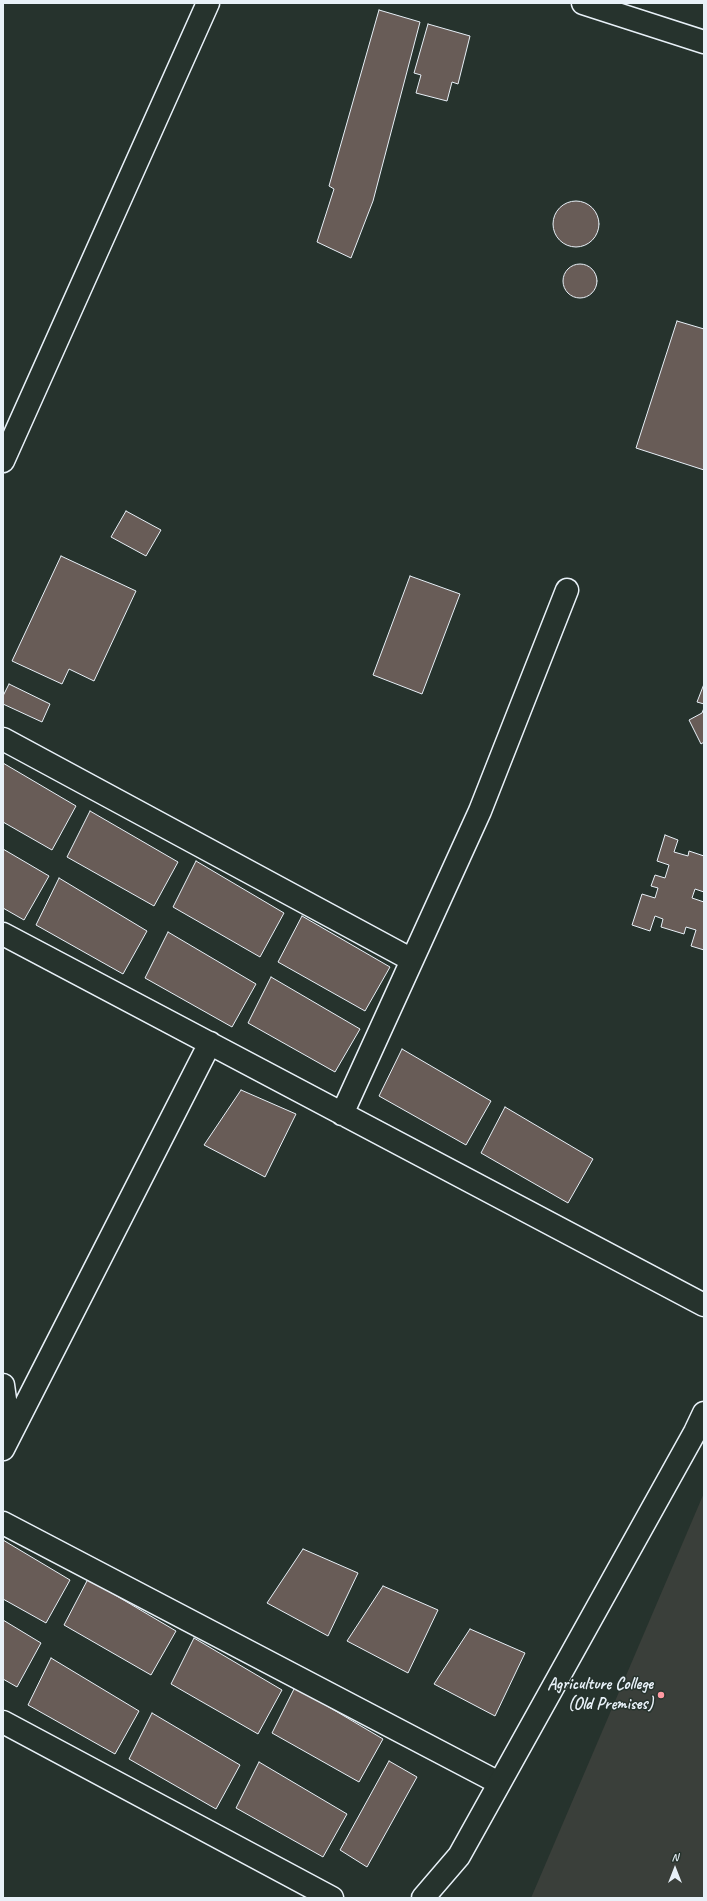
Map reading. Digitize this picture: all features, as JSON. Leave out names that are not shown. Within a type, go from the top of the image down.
[{"type":"street","points":[[3,461],[208,3]]},
{"type":"street","points":[[583,3],[704,42]]},
{"type":"street","points":[[342,1114],[480,811],[567,590]]},
{"type":"street","points":[[3,739],[412,960]]},
{"type":"street","points":[[3,934],[704,1305]]},
{"type":"street","points":[[7,1442],[210,1043]]},
{"type":"street","points":[[3,1385],[7,1442]]},
{"type":"street","points":[[423,1898],[459,1856],[692,1438],[704,1413]]},
{"type":"street","points":[[3,1523],[499,1783]]},
{"type":"street","points":[[3,1722],[332,1898]]},
{"type":"shaded area","name":"Agriculture College (Old Premises)","points":[[704,1493],[704,1898],[531,1898]]},
{"type":"building","points":[[379,10],[420,22],[373,201],[351,258],[317,242],[334,189],[329,186]]},
{"type":"building","points":[[428,24],[470,36],[458,84],[452,82],[447,101],[416,93],[421,75],[414,73]]},
{"type":"building","points":[[576,201],[589,205],[595,211],[599,224],[595,237],[589,243],[576,247],[563,243],[557,237],[553,224],[557,211],[563,205]]},
{"type":"building","points":[[580,264],[592,269],[597,281],[592,293],[580,298],[568,293],[563,281],[568,269]]},
{"type":"building","points":[[677,321],[704,329],[704,470],[636,448]]},
{"type":"building","points":[[126,511],[161,530],[146,556],[111,537]]},
{"type":"building","points":[[61,556],[136,591],[94,681],[69,669],[62,684],[12,661]]},
{"type":"building","points":[[410,576],[460,594],[422,694],[373,675]]},
{"type":"building","points":[[9,684],[50,704],[42,722],[3,704],[3,696]]},
{"type":"building","points":[[704,684],[704,704],[697,702]]},
{"type":"building","points":[[704,708],[704,742],[701,744],[689,720],[702,713]]},
{"type":"building","points":[[3,763],[76,806],[52,850],[3,822]]},
{"type":"building","points":[[90,811],[178,862],[154,906],[67,857]]},
{"type":"building","points":[[665,835],[678,840],[674,852],[688,856],[689,851],[704,856],[704,892],[695,889],[692,898],[704,902],[704,950],[691,946],[696,930],[686,927],[684,934],[661,927],[663,919],[655,916],[650,931],[632,925],[642,894],[655,898],[658,888],[651,886],[655,875],[665,878],[669,865],[657,861]]},
{"type":"building","points":[[3,849],[49,876],[24,920],[3,908]]},
{"type":"building","points":[[196,861],[284,913],[260,957],[173,907]]},
{"type":"building","points":[[59,878],[147,931],[123,974],[36,925]]},
{"type":"building","points":[[302,916],[390,967],[365,1011],[278,962]]},
{"type":"building","points":[[168,932],[256,984],[232,1027],[145,978]]},
{"type":"building","points":[[271,977],[360,1029],[335,1072],[248,1023]]},
{"type":"building","points":[[402,1049],[491,1101],[466,1145],[379,1096]]},
{"type":"building","points":[[241,1090],[296,1114],[265,1177],[204,1145]]},
{"type":"building","points":[[505,1107],[593,1159],[568,1203],[481,1153]]},
{"type":"building","points":[[3,1540],[70,1580],[46,1623],[3,1599]]},
{"type":"building","points":[[303,1549],[358,1573],[328,1636],[267,1603]]},
{"type":"building","points":[[88,1579],[176,1631],[151,1675],[64,1625]]},
{"type":"building","points":[[383,1586],[438,1610],[408,1673],[347,1641]]},
{"type":"building","points":[[3,1620],[41,1643],[17,1687],[3,1679]]},
{"type":"building","points":[[470,1629],[525,1653],[495,1716],[434,1684]]},
{"type":"building","points":[[194,1638],[282,1690],[258,1734],[171,1684]]},
{"type":"building","points":[[51,1658],[139,1711],[115,1754],[28,1705]]},
{"type":"building","points":[[295,1687],[383,1739],[359,1782],[272,1733]]},
{"type":"building","points":[[152,1713],[240,1765],[216,1809],[129,1759]]},
{"type":"building","points":[[389,1761],[417,1777],[367,1867],[340,1850]]},
{"type":"building","points":[[259,1762],[347,1814],[323,1857],[236,1808]]},
{"type":"place","name":"Agriculture College (Old Premises)","points":[[661,1695]]}]
